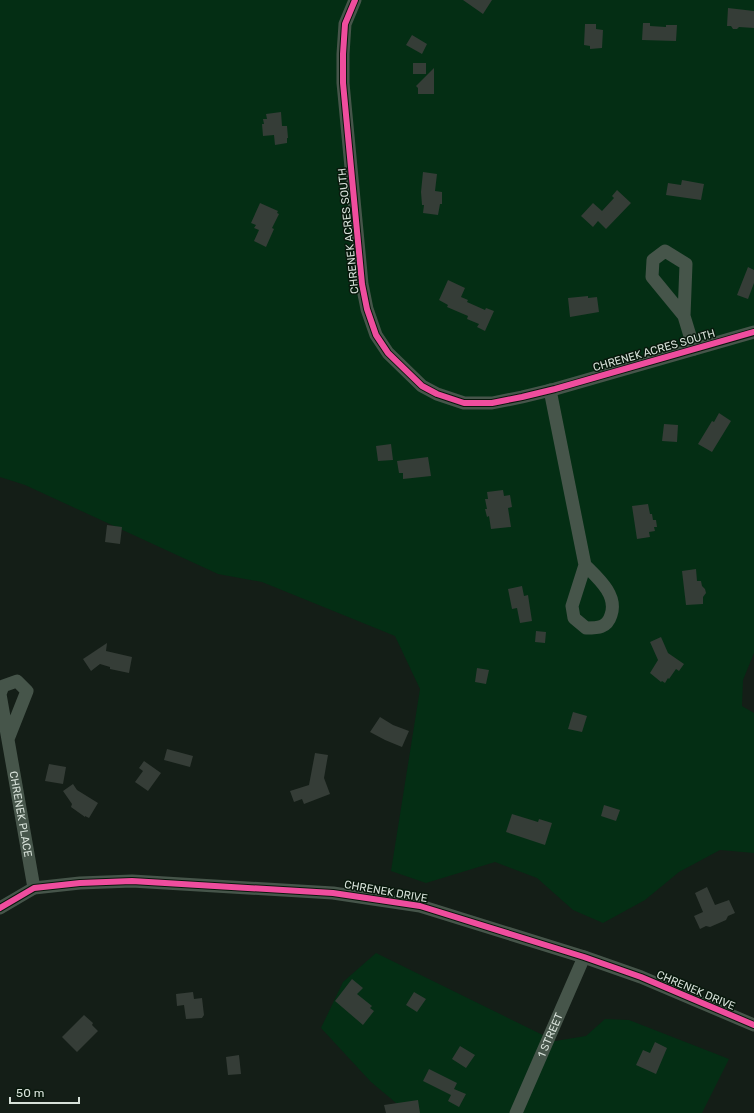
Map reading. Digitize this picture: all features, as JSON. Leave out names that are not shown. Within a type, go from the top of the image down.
[{"type":"street","name":"CHRENEK ACRES SOUTH","points":[[355,0],[345,24],[343,83],[362,284],[367,309],[376,335],[388,353],[422,386],[437,394],[464,402],[492,403],[550,390],[754,332]]},
{"type":"street","points":[[684,316],[694,349]]},
{"type":"street","points":[[550,390],[585,565]]},
{"type":"street","name":"CHRENEK PLACE","points":[[8,739],[34,888]]},
{"type":"street","name":"CHRENEK DRIVE","points":[[0,908],[34,888],[80,883],[132,881],[333,893],[420,906],[641,977],[754,1025]]},
{"type":"street","name":"1 STREET","points":[[516,1113],[584,958]]},
{"type":"green space","points":[[0,0],[754,0],[754,653],[743,680],[742,706],[754,713],[754,853],[720,850],[679,872],[645,900],[603,923],[573,910],[537,878],[495,862],[426,883],[391,871],[420,689],[395,636],[262,582],[218,574],[25,485],[0,477]]},
{"type":"green space","points":[[376,953],[555,1041],[586,1036],[605,1019],[629,1020],[729,1059],[702,1113],[408,1113],[371,1082],[321,1028],[343,982]]},
{"type":"building","points":[[463,0],[492,0],[483,14]]},
{"type":"building","points":[[728,8],[754,11],[754,28],[739,27],[737,29],[733,29],[731,26],[727,26]]},
{"type":"building","points":[[643,23],[650,23],[650,26],[666,27],[666,25],[677,25],[676,41],[642,40]]},
{"type":"building","points":[[585,24],[596,24],[596,29],[603,30],[602,48],[590,49],[590,46],[584,45]]},
{"type":"building","points":[[412,35],[427,44],[422,54],[406,45]]},
{"type":"building","points":[[413,63],[426,63],[426,74],[413,74]]},
{"type":"building","points":[[434,68],[434,94],[418,94],[418,88],[416,86]]},
{"type":"building","points":[[281,112],[282,126],[287,126],[288,138],[287,143],[275,145],[274,135],[263,136],[262,124],[264,124],[263,119],[267,119],[266,114]]},
{"type":"building","points":[[423,172],[437,174],[435,191],[442,192],[442,204],[440,204],[438,215],[423,213],[424,205],[422,205],[421,192]]},
{"type":"building","points":[[682,180],[704,184],[701,200],[666,195],[668,183],[681,185]]},
{"type":"building","points":[[617,190],[631,203],[606,229],[598,221],[593,227],[581,216],[593,203],[602,211],[614,198],[612,196]]},
{"type":"building","points":[[260,203],[278,211],[277,213],[279,214],[272,228],[274,229],[266,247],[254,241],[259,230],[254,228],[256,225],[251,223]]},
{"type":"building","points":[[748,267],[754,270],[754,283],[748,299],[737,295]]},
{"type":"building","points":[[448,280],[465,288],[461,297],[468,300],[467,302],[485,310],[486,308],[494,311],[485,331],[477,327],[479,324],[467,319],[468,316],[447,307],[448,305],[439,300]]},
{"type":"building","points":[[588,296],[588,298],[597,297],[599,312],[570,317],[568,298]]},
{"type":"building","points":[[719,413],[731,421],[712,452],[698,444],[712,421],[714,422]]},
{"type":"building","points":[[664,424],[678,425],[677,442],[662,441]]},
{"type":"building","points":[[391,444],[393,460],[378,461],[376,446]]},
{"type":"building","points":[[428,457],[431,476],[403,479],[403,473],[399,473],[397,461]]},
{"type":"building","points":[[503,490],[504,496],[510,495],[512,507],[508,508],[511,527],[491,529],[489,516],[487,517],[485,509],[487,509],[485,499],[488,499],[487,492]]},
{"type":"building","points":[[648,504],[650,514],[652,514],[653,520],[656,520],[657,527],[654,527],[655,531],[649,532],[650,537],[637,539],[632,506]]},
{"type":"building","points":[[107,525],[122,527],[120,544],[105,542]]},
{"type":"building","points":[[696,569],[697,581],[701,581],[706,593],[703,597],[703,604],[686,605],[682,571]]},
{"type":"building","points":[[522,586],[524,596],[528,595],[532,621],[520,623],[517,608],[512,609],[508,589]]},
{"type":"building","points":[[536,631],[546,632],[545,643],[535,642]]},
{"type":"building","points":[[661,637],[668,653],[684,664],[679,671],[676,669],[665,683],[662,681],[661,682],[650,673],[658,660],[650,642]]},
{"type":"building","points":[[107,643],[106,651],[132,657],[129,673],[110,669],[110,667],[100,664],[91,671],[83,659]]},
{"type":"building","points":[[477,668],[489,670],[486,684],[475,682]]},
{"type":"building","points":[[573,712],[587,716],[582,732],[568,729]]},
{"type":"building","points":[[380,717],[393,725],[409,731],[402,747],[370,732]]},
{"type":"building","points":[[167,749],[193,756],[190,767],[164,760]]},
{"type":"building","points":[[315,753],[328,755],[324,778],[330,794],[304,804],[302,799],[294,802],[290,791],[309,785]]},
{"type":"building","points":[[144,761],[161,773],[148,791],[135,782],[143,771],[139,768]]},
{"type":"building","points":[[49,764],[66,767],[63,784],[45,781]]},
{"type":"building","points":[[73,784],[77,790],[98,803],[89,818],[85,817],[71,807],[72,804],[63,791]]},
{"type":"building","points":[[604,805],[620,810],[616,821],[601,816]]},
{"type":"building","points":[[512,814],[538,822],[539,819],[552,823],[545,845],[506,832]]},
{"type":"building","points":[[707,887],[715,905],[729,900],[735,913],[728,916],[726,920],[710,927],[706,926],[700,929],[694,916],[703,912],[695,893]]},
{"type":"building","points":[[352,979],[363,988],[357,994],[372,1006],[370,1008],[374,1011],[363,1025],[335,1001]]},
{"type":"building","points":[[193,992],[194,999],[202,998],[204,1015],[202,1018],[186,1019],[184,1005],[177,1006],[176,994]]},
{"type":"building","points":[[414,992],[426,999],[417,1012],[406,1005]]},
{"type":"building","points":[[84,1015],[93,1023],[92,1025],[98,1031],[77,1052],[62,1037]]},
{"type":"building","points":[[655,1042],[667,1048],[656,1074],[636,1065],[643,1050],[650,1053]]},
{"type":"building","points":[[460,1046],[475,1055],[466,1068],[452,1059]]},
{"type":"building","points":[[239,1055],[241,1074],[228,1075],[226,1057]]},
{"type":"building","points":[[429,1069],[457,1083],[454,1089],[466,1094],[459,1107],[448,1101],[451,1095],[423,1081]]},
{"type":"building","points":[[418,1100],[420,1113],[386,1113],[384,1105]]},
{"type":"cycle path","points":[[355,0],[345,24],[343,83],[362,284],[367,309],[376,335],[388,353],[422,386],[437,394],[464,403],[492,403],[555,389],[754,332]]},
{"type":"cycle path","points":[[0,908],[34,888],[80,883],[132,881],[333,893],[420,906],[584,957],[641,977],[754,1025]]}]
